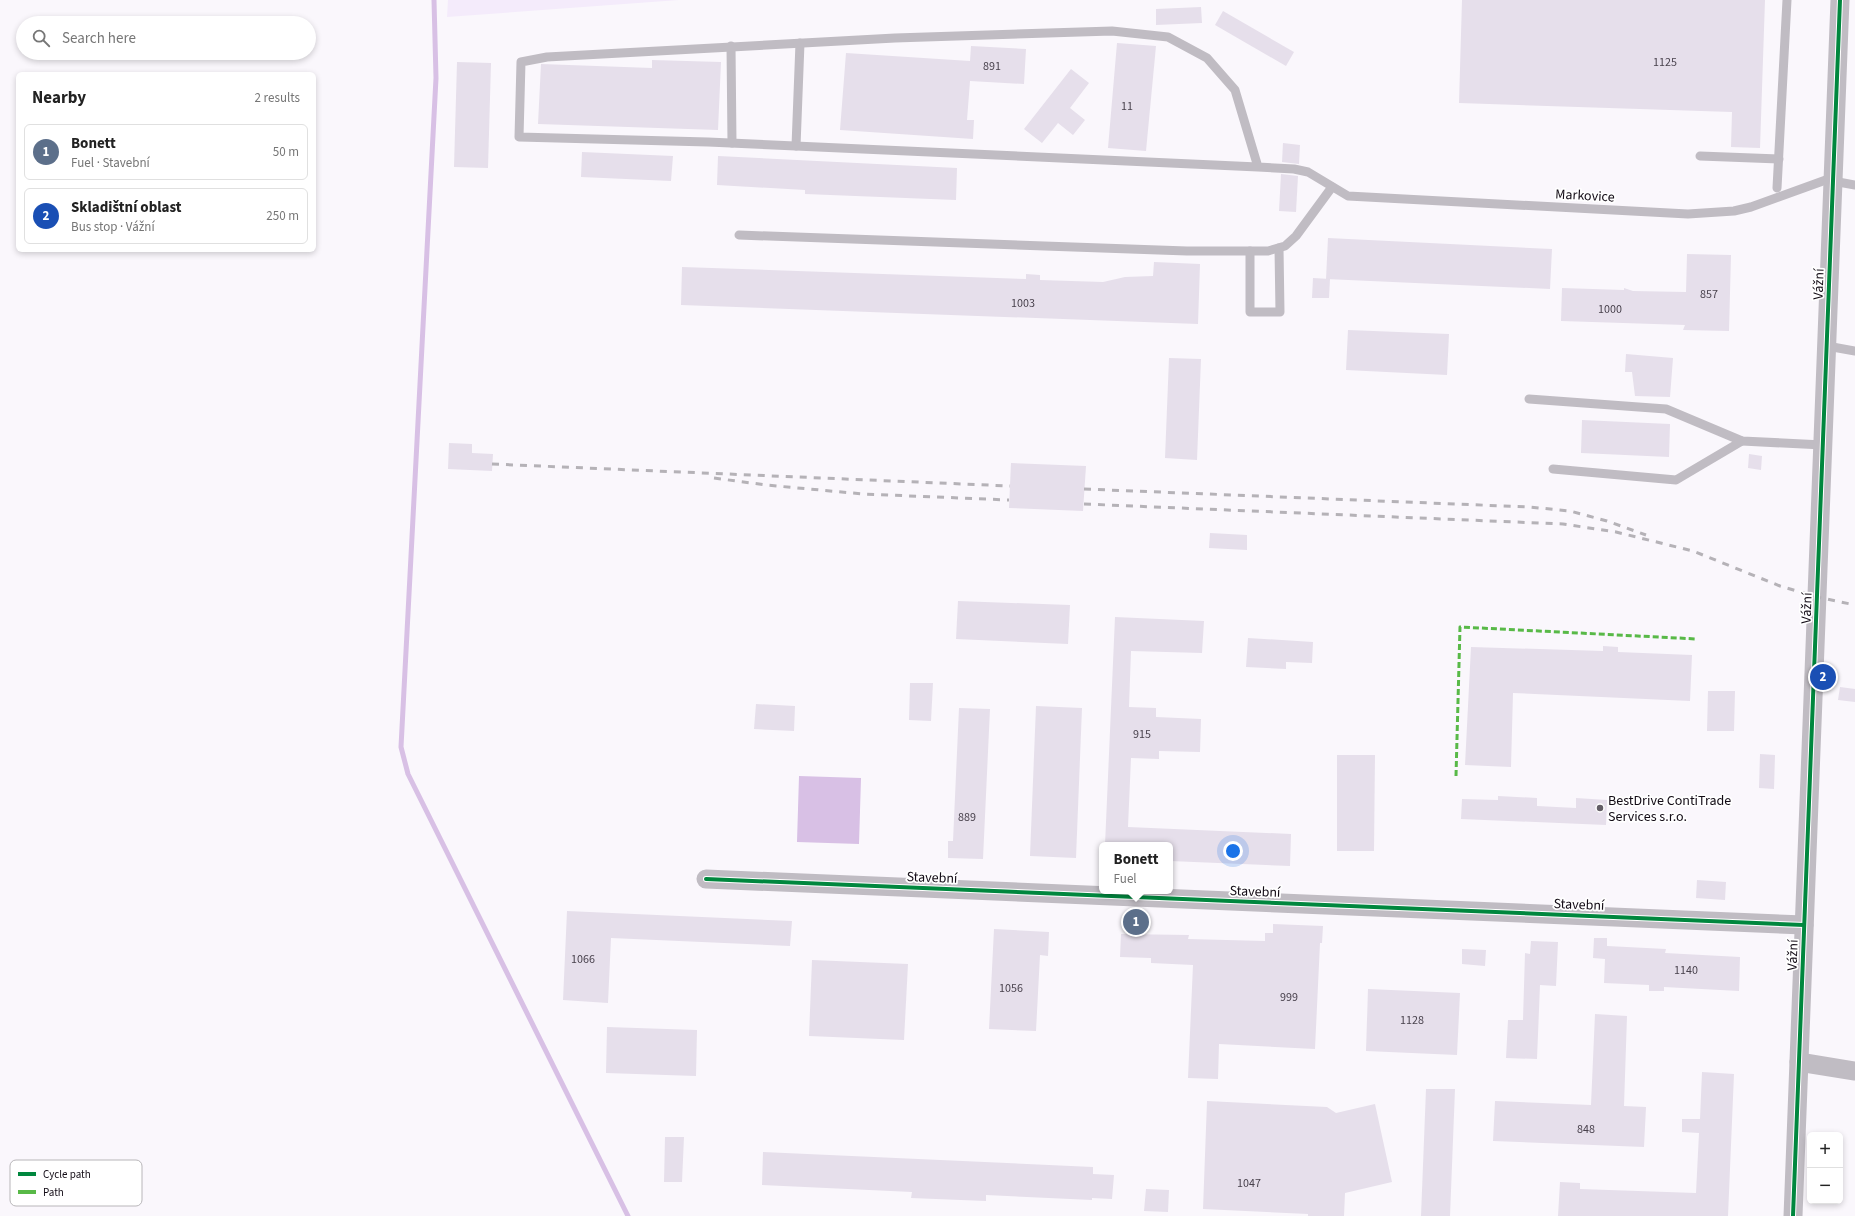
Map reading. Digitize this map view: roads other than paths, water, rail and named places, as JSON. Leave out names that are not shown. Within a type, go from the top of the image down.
[{"type":"street","name":"Vážní","points":[[1793,1216],[1833,179],[1847,51],[1840,0]]},
{"type":"street","name":"Stavební","points":[[706,879],[1804,925]]},
{"type":"street","points":[[1799,1062],[1855,1071]]},
{"type":"lane","points":[[1777,188],[1786,0]]},
{"type":"lane","points":[[732,143],[732,46],[895,38],[1112,32],[1168,37],[1207,58],[1235,90],[1258,167]]},
{"type":"lane","points":[[796,146],[800,43]]},
{"type":"lane","name":"Markovice","points":[[732,46],[547,56],[520,62],[519,137],[732,143],[1294,169],[1308,172],[1348,196],[1688,214],[1734,211],[1751,207],[1833,179]]},
{"type":"lane","points":[[1700,156],[1779,159]]},
{"type":"lane","points":[[1833,179],[1855,185]]},
{"type":"lane","points":[[739,235],[1179,250],[1268,251],[1285,246],[1296,236],[1332,187]]},
{"type":"lane","points":[[1250,251],[1250,312],[1280,312],[1279,248]]},
{"type":"lane","points":[[1827,346],[1855,350]]},
{"type":"lane","points":[[1529,399],[1666,408],[1742,441],[1823,445]]},
{"type":"lane","points":[[1553,469],[1676,480],[1742,441]]},
{"type":"waterway","points":[[434,0],[436,78],[401,747],[408,774],[628,1216]]},
{"type":"railway","points":[[492,464],[1010,486]]},
{"type":"railway","points":[[714,478],[766,485],[863,494],[1009,500]]},
{"type":"railway","points":[[1084,489],[1529,507],[1570,511],[1607,521],[1646,535]]},
{"type":"railway","points":[[1084,504],[1563,524],[1616,532],[1693,551],[1780,586],[1817,597],[1855,605]]},
{"type":"place","name":"Skladištní oblast","points":[[1823,677]]},
{"type":"place","name":"BestDrive ContiTrade Services s.r.o.","points":[[1600,808]]},
{"type":"place","name":"Bonett","points":[[1136,922]]}]
